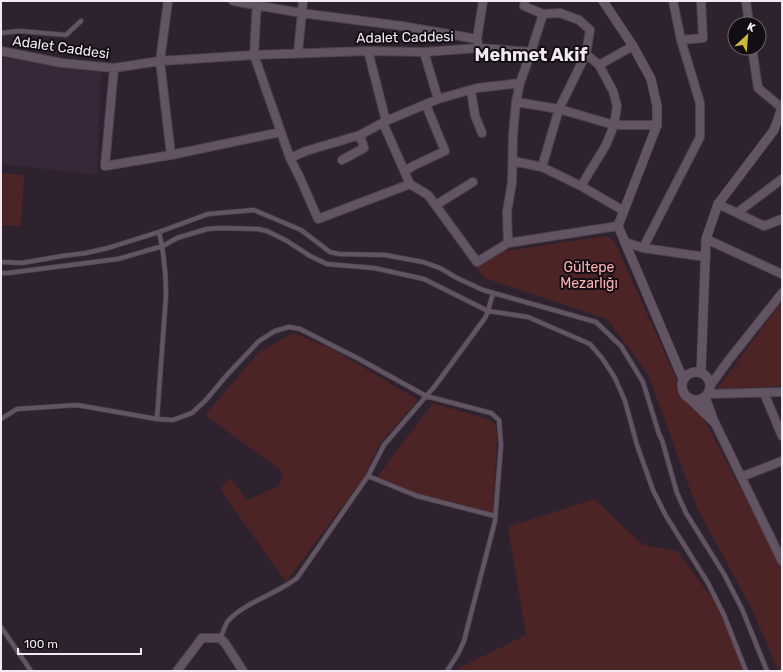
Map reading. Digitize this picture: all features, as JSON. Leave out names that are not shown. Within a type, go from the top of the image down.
[{"type":"street","points":[[168,1],[160,61],[171,155]]},
{"type":"street","points":[[233,1],[256,3],[301,14],[402,26],[477,39]]},
{"type":"street","points":[[298,53],[303,1]]},
{"type":"street","points":[[479,48],[477,39],[483,1]]},
{"type":"street","points":[[525,1],[524,6],[543,14],[560,13],[579,20],[590,30],[586,54],[559,110],[542,167]]},
{"type":"street","points":[[603,1],[633,46],[651,80],[657,106],[657,125],[618,226],[683,379],[683,392],[715,422]]},
{"type":"street","points":[[643,248],[700,137],[700,103],[680,40],[673,1]]},
{"type":"street","points":[[680,40],[703,38],[701,1]]},
{"type":"street","points":[[746,1],[748,16]]},
{"type":"street","points":[[256,3],[254,55],[290,158],[318,219],[410,184]]},
{"type":"street","points":[[508,243],[507,212],[512,182],[513,134],[516,102],[520,83],[543,14]]},
{"type":"street","points":[[599,65],[633,46]]},
{"type":"street","name":"Adalet Caddesi","points":[[1,51],[62,63],[114,68],[160,61],[298,53],[368,51],[424,52],[479,48],[531,52]]},
{"type":"street","points":[[368,51],[385,122],[410,184],[428,195],[477,262],[508,243],[618,226]]},
{"type":"street","points":[[424,52],[438,100]]},
{"type":"street","points":[[581,186],[606,145],[614,125],[617,106],[613,90],[599,65],[586,54]]},
{"type":"street","points":[[701,373],[706,239],[718,204],[774,130],[782,108],[758,88],[753,56]]},
{"type":"street","points":[[114,68],[105,166],[171,155],[280,132]]},
{"type":"street","points":[[290,158],[306,151],[360,135],[385,122],[438,100],[477,88],[520,83]]},
{"type":"street","points":[[471,90],[475,116],[482,133]]},
{"type":"street","points":[[516,102],[559,110],[614,125],[657,125]]},
{"type":"street","points":[[405,171],[445,151],[426,105]]},
{"type":"street","points":[[342,160],[364,148],[360,135]]},
{"type":"street","points":[[513,161],[542,167],[581,186],[624,212]]},
{"type":"street","points":[[737,213],[782,179]]},
{"type":"street","points":[[436,205],[473,182]]},
{"type":"street","points":[[718,204],[764,226],[782,219]]},
{"type":"street","points":[[706,239],[782,274]]},
{"type":"street","points":[[625,242],[643,248],[706,257]]},
{"type":"street","points":[[690,398],[698,400],[708,392],[728,361],[782,293]]},
{"type":"street","points":[[683,379],[689,373],[698,371],[706,375],[708,378],[708,392],[715,422],[781,557]]},
{"type":"street","points":[[708,392],[764,394],[782,392]]},
{"type":"street","points":[[764,394],[782,436]]},
{"type":"street","points":[[741,477],[782,461]]},
{"type":"street","points":[[177,671],[202,638],[220,638],[225,643],[238,666],[243,671]]},
{"type":"lane","points":[[1,33],[20,31],[66,35],[81,22]]},
{"type":"lane","points":[[1,262],[22,263],[62,256],[86,254],[159,232],[208,214],[254,210],[301,230],[330,252],[339,254],[385,255],[423,262],[440,268],[458,278],[493,293],[596,322],[621,346],[643,382],[677,493],[686,513],[724,574],[742,609],[767,671]]},
{"type":"lane","points":[[1,273],[118,259],[162,246],[177,238],[207,229],[258,229],[267,231],[287,241],[310,256],[327,264],[374,268],[424,279],[488,310],[528,317],[590,344],[602,358],[615,378],[625,401],[653,490],[666,516],[708,583],[724,615],[746,671]]},
{"type":"lane","points":[[157,419],[166,295],[166,279],[159,232]]},
{"type":"lane","points":[[220,638],[228,621],[246,607],[287,586],[297,578],[368,476],[384,445],[426,396],[485,318],[493,293]]},
{"type":"lane","points":[[1,419],[17,409],[77,405],[157,419],[173,420],[192,413],[205,401],[259,341],[275,331],[289,328],[300,329],[359,359],[426,396],[491,413],[499,420],[501,445],[495,522],[464,641],[447,671]]},
{"type":"lane","points":[[368,476],[417,496],[495,516]]},
{"type":"lane","points":[[1,628],[30,671]]},
{"type":"shaded area","points":[[1,57],[101,72],[97,175],[1,164]]},
{"type":"green space","points":[[1,173],[24,175],[21,226],[1,225]]},
{"type":"green space","name":"Gültepe Mezarlığı","points":[[606,236],[614,241],[686,400],[704,419],[782,568],[782,671],[778,671],[753,611],[697,508],[648,374],[607,319],[484,278],[474,264],[500,252]]},
{"type":"green space","points":[[782,301],[782,386],[717,389]]},
{"type":"green space","points":[[293,333],[332,349],[418,400],[380,443],[364,477],[286,582],[220,489],[230,478],[247,500],[279,486],[283,472],[205,415],[259,352]]},
{"type":"green space","points":[[433,403],[490,420],[495,424],[497,435],[493,514],[415,494],[377,477]]},
{"type":"green space","points":[[594,499],[643,545],[677,551],[712,598],[748,671],[457,671],[459,668],[526,635],[508,527]]},
{"type":"district","name":"Mehmet Akif","points":[[531,55]]}]
